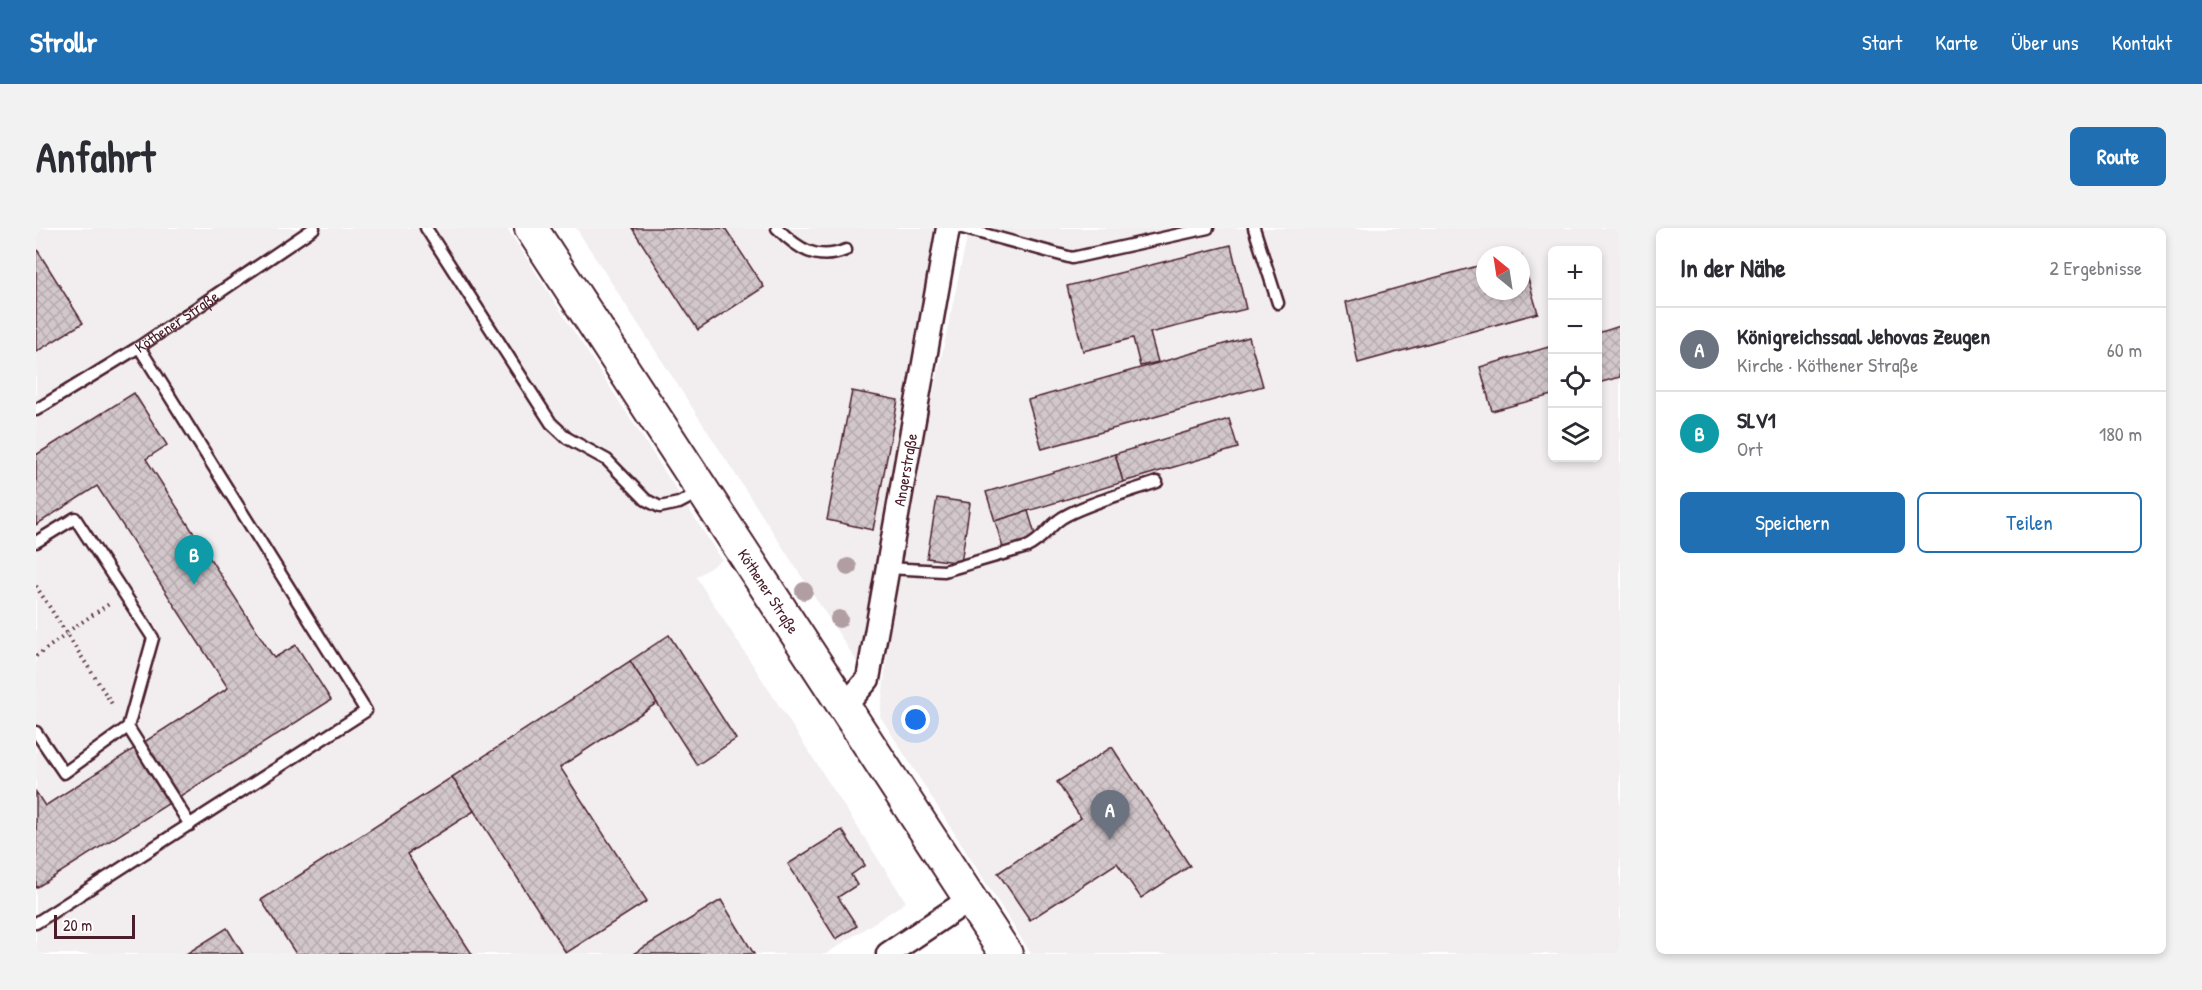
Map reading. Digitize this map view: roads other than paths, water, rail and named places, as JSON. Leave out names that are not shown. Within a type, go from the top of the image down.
[{"type":"main road","name":"Köthener Straße","points":[[531,228],[1006,954]]},
{"type":"street","name":"Angerstraße","points":[[845,706],[868,679],[948,228]]},
{"type":"street","points":[[888,954],[970,899]]},
{"type":"lane","name":"Köthener Straße","points":[[36,410],[139,347],[315,228]]},
{"type":"lane","points":[[426,228],[551,423],[567,438],[607,460],[646,500],[660,507],[680,503],[703,490]]},
{"type":"lane","points":[[777,228],[810,252],[829,257],[846,250]]},
{"type":"lane","points":[[963,228],[1072,258],[1208,228]]},
{"type":"lane","points":[[1254,228],[1278,303]]},
{"type":"lane","points":[[36,923],[366,711],[139,347]]},
{"type":"lane","points":[[887,568],[944,571],[1027,548],[1040,541],[1059,520],[1074,512],[1157,482]]},
{"type":"lane","points":[[36,542],[75,518],[153,638],[128,727],[64,773],[36,732]]},
{"type":"lane","points":[[128,727],[190,825]]},
{"type":"place","name":"SLV1","points":[[194,585]]},
{"type":"place","name":"Königreichssaal Jehovas Zeugen","points":[[1110,840]]}]
